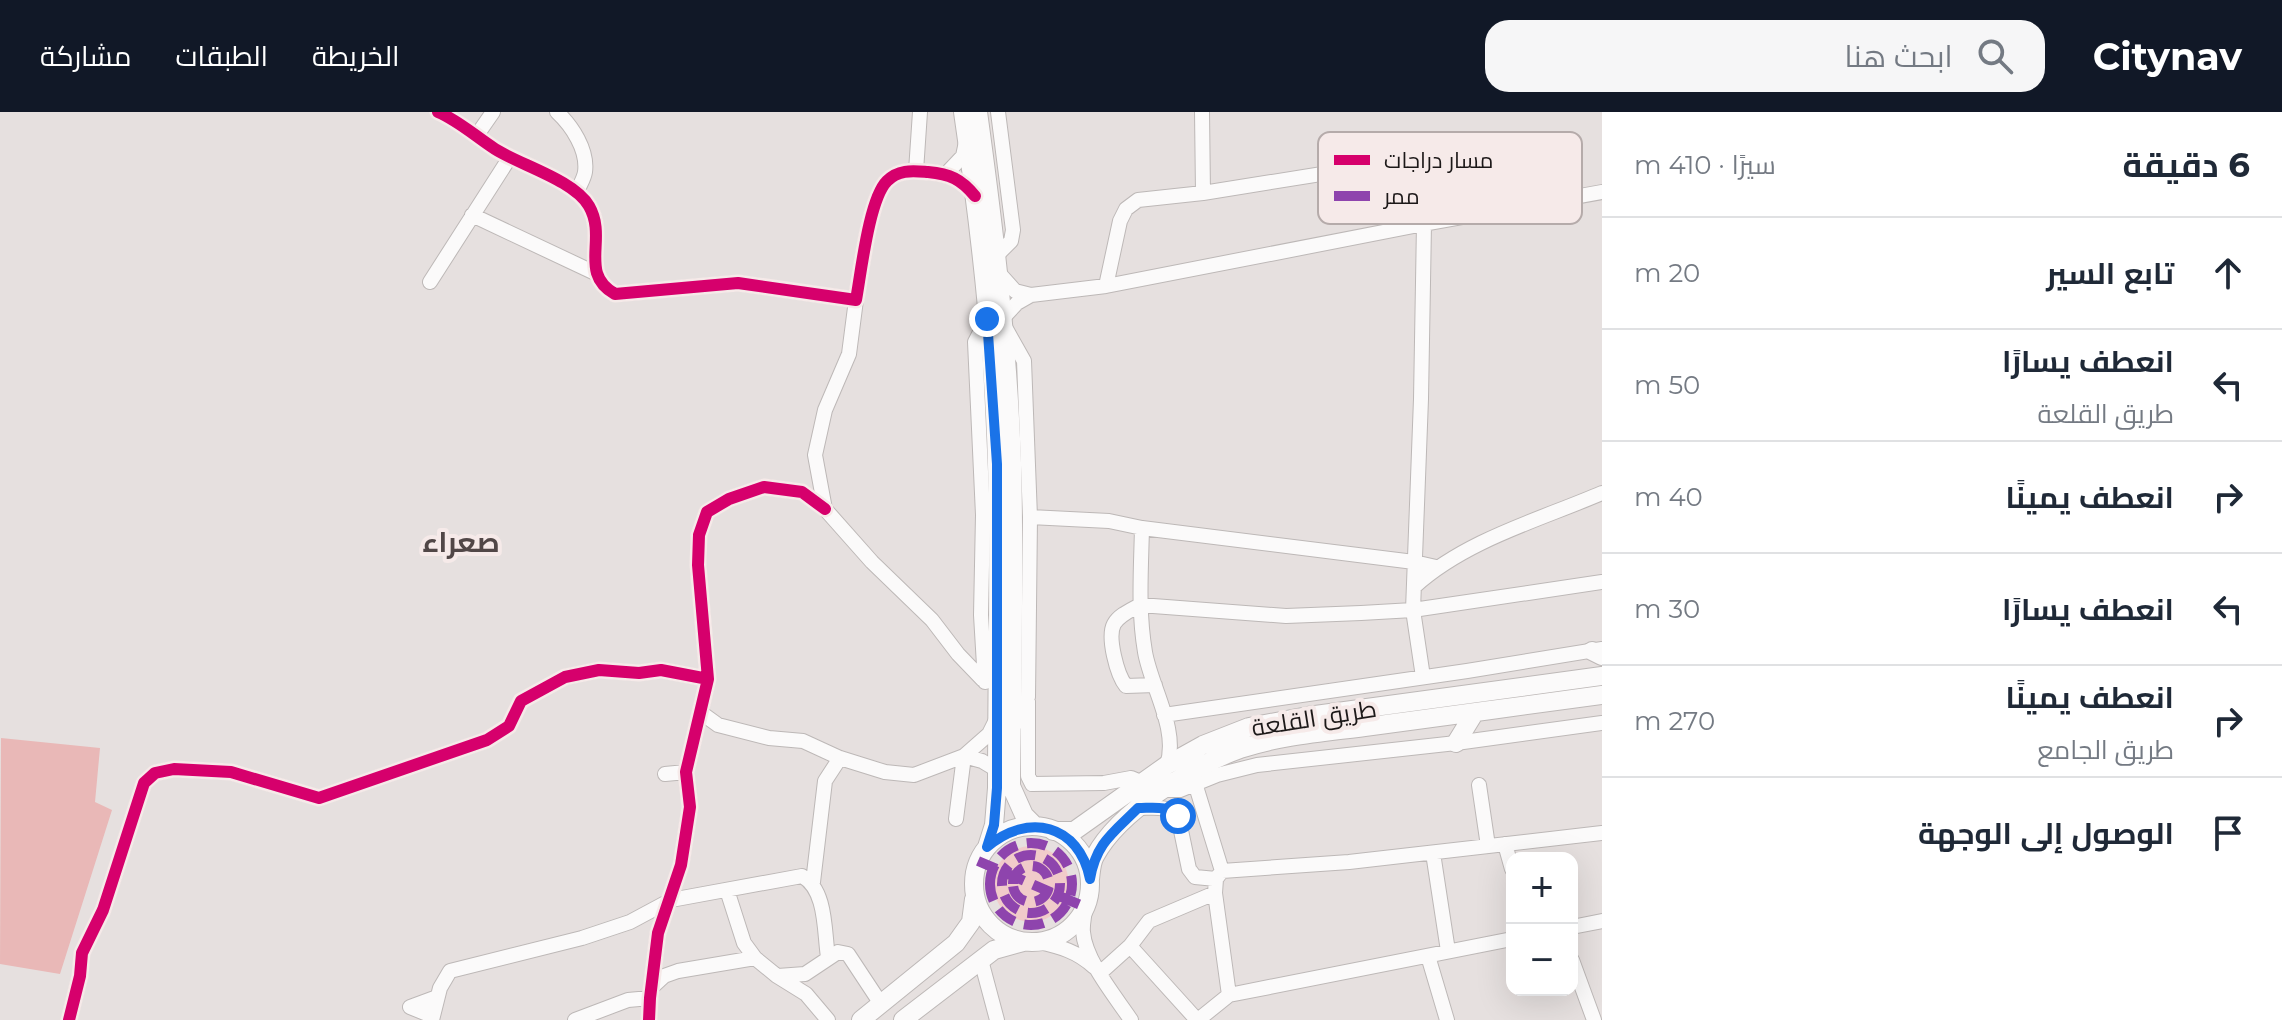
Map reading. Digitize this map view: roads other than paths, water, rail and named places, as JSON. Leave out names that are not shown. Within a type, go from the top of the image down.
[{"type":"main road","points":[[861,1020],[956,943],[971,922],[978,861],[987,847],[994,825],[997,770],[997,264],[966,113]]},
{"type":"main road","points":[[903,1020],[1005,945],[1031,942],[1067,930],[1085,907],[1090,879],[1077,848],[1065,836],[1044,828],[1024,815],[1011,786],[1012,464],[997,320],[975,196],[966,113]]},
{"type":"main road","name":"طريق القلعة","points":[[1044,828],[1074,831],[1167,765],[1203,745],[1249,727],[1308,716],[1602,676]]},
{"type":"main road","name":"طريق القلعة","points":[[1090,879],[1093,859],[1102,845],[1138,808],[1209,761],[1264,743],[1602,695]]},
{"type":"main road","points":[[1456,743],[1475,712]]},
{"type":"main road","points":[[987,847],[1001,835],[1018,828],[1044,828]]},
{"type":"main road","points":[[974,896],[980,912],[991,926],[1006,936],[1031,942]]},
{"type":"street","points":[[438,112],[510,157],[577,192],[588,203],[597,223],[595,273],[601,286],[615,294],[738,283],[856,300]]},
{"type":"street","points":[[477,135],[493,112]]},
{"type":"street","points":[[557,112],[577,136],[584,157],[585,173],[577,192]]},
{"type":"street","points":[[916,171],[920,112]]},
{"type":"street","points":[[998,112],[1013,230],[1011,241],[997,264],[1015,291],[1031,295],[1106,286],[1424,224],[1413,610],[1423,677]]},
{"type":"street","points":[[1202,112],[1203,193]]},
{"type":"street","points":[[946,174],[963,156],[967,139]]},
{"type":"street","points":[[430,282],[510,157]]},
{"type":"street","points":[[825,509],[815,455],[825,410],[849,354],[872,214],[887,181],[906,170],[946,174],[966,184],[975,196]]},
{"type":"street","points":[[1106,286],[1120,221],[1126,209],[1138,200],[1318,175]]},
{"type":"street","points":[[1582,196],[1602,192]]},
{"type":"street","points":[[472,215],[595,273]]},
{"type":"street","points":[[983,680],[983,515],[975,342],[1017,303],[1031,295]]},
{"type":"street","points":[[997,320],[1024,361],[1030,517],[1028,776],[1032,784],[1104,783],[1131,778],[1143,783]]},
{"type":"street","points":[[649,1020],[658,933],[681,865],[690,807],[686,772],[708,679],[698,565],[699,535],[707,512],[729,499],[764,487],[802,492],[825,509],[872,562],[932,620],[958,654],[997,695]]},
{"type":"street","points":[[1415,586],[1436,567],[1517,527],[1602,493]]},
{"type":"street","points":[[1030,517],[1109,521],[1436,567]]},
{"type":"street","points":[[1142,528],[1140,605],[1146,654],[1164,715],[1171,754],[1167,765]]},
{"type":"street","points":[[1155,685],[1126,686],[1117,674],[1112,629],[1120,617],[1140,605],[1286,616],[1413,610],[1602,582]]},
{"type":"street","points":[[1164,715],[1599,652]]},
{"type":"street","points":[[69,1020],[80,976],[82,953],[103,910],[144,783],[155,773],[174,769],[231,772],[319,798],[487,740],[509,726],[521,701],[565,677],[599,670],[639,673],[661,670],[708,679]]},
{"type":"street","points":[[1011,732],[1028,697]]},
{"type":"street","points":[[700,712],[718,725],[769,738],[803,741],[840,758],[885,772],[914,775],[964,756],[989,734],[997,717]]},
{"type":"street","points":[[1163,790],[1180,790],[1257,765],[1602,723]]},
{"type":"street","points":[[695,738],[718,725]]},
{"type":"street","points":[[964,756],[982,761],[997,770]]},
{"type":"street","points":[[956,819],[964,756]]},
{"type":"street","points":[[828,957],[820,897],[813,882],[825,781],[840,758]]},
{"type":"street","points":[[665,774],[686,772]]},
{"type":"street","points":[[1195,783],[1218,881],[1229,995]]},
{"type":"street","points":[[1479,785],[1488,846]]},
{"type":"street","points":[[1138,808],[1173,810],[1178,816],[1189,869],[1195,877],[1218,881],[1602,833]]},
{"type":"street","points":[[1505,844],[1507,852]]},
{"type":"street","points":[[1433,853],[1448,951]]},
{"type":"street","points":[[681,865],[685,882],[710,893]]},
{"type":"street","points":[[437,997],[410,1007],[432,1018],[437,997],[450,971],[582,938],[630,922],[671,900],[802,876],[813,882]]},
{"type":"street","points":[[1100,973],[1130,946],[1149,921],[1218,881]]},
{"type":"street","points":[[727,890],[744,943],[755,958],[806,994],[828,1020]]},
{"type":"street","points":[[1085,907],[1083,932],[1087,948],[1131,1020]]},
{"type":"street","points":[[1578,926],[1602,921]]},
{"type":"street","points":[[630,922],[649,924],[658,933]]},
{"type":"street","points":[[1130,946],[1197,1020],[1229,995],[1506,940]]},
{"type":"street","points":[[1031,942],[1067,948],[1084,957],[1100,973]]},
{"type":"street","points":[[739,959],[744,943]]},
{"type":"street","points":[[656,952],[666,966],[678,971]]},
{"type":"street","points":[[777,976],[805,974],[838,952],[848,954],[881,1004]]},
{"type":"street","points":[[1428,956],[1447,1020]]},
{"type":"street","points":[[580,1019],[650,993],[664,976],[678,971],[755,958]]},
{"type":"street","points":[[981,960],[997,1020]]},
{"type":"street","points":[[805,974],[806,994]]},
{"type":"street","points":[[1578,976],[1594,1020]]},
{"type":"street","points":[[924,1020],[929,1000]]},
{"type":"district","name":"صعراء","points":[[461,542]]}]
